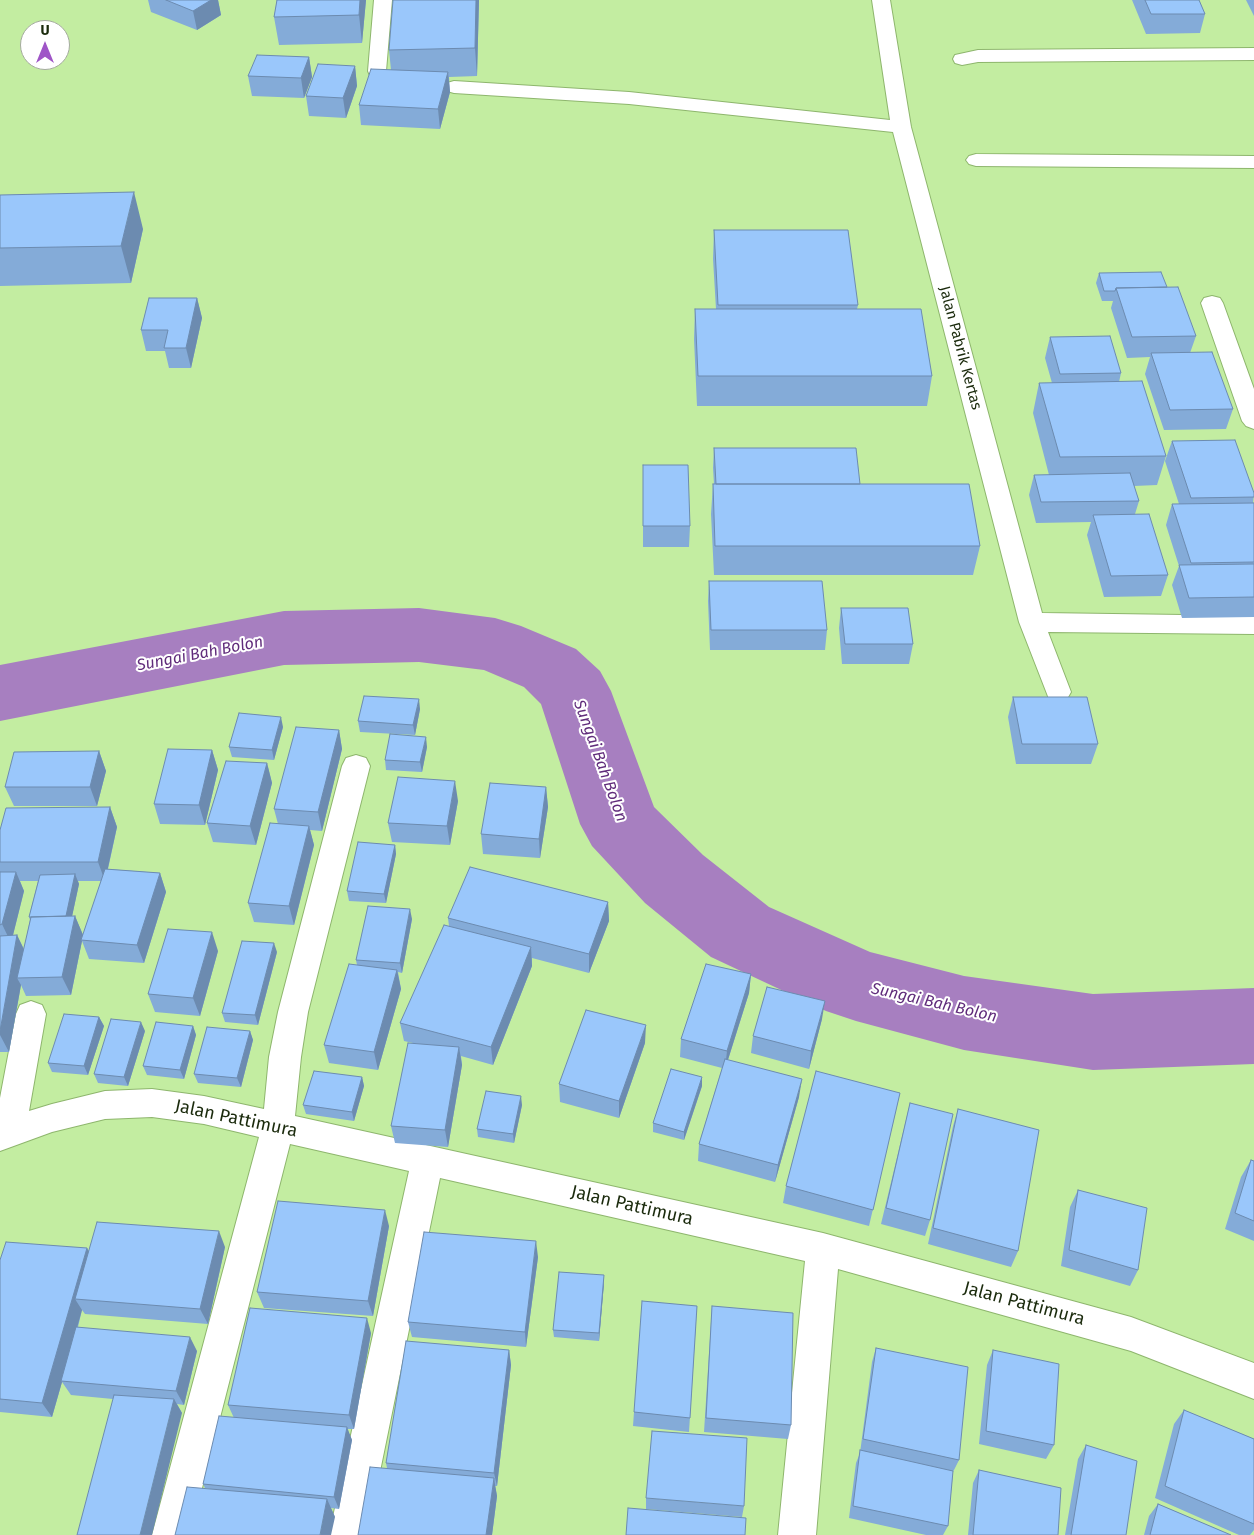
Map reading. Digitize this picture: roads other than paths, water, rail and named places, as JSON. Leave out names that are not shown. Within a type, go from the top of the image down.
[{"type":"street","points":[[379,76],[377,71],[383,0]]},
{"type":"street","name":"Jalan Pabrik Kertas","points":[[881,0],[901,127],[1032,622],[1058,692]]},
{"type":"street","points":[[962,59],[978,56],[1254,54]]},
{"type":"street","points":[[454,87],[630,98],[901,127]]},
{"type":"street","points":[[976,160],[1254,162]]},
{"type":"street","points":[[1212,303],[1254,420]]},
{"type":"street","points":[[1032,622],[1254,625]]},
{"type":"street","points":[[172,1535],[278,1127],[285,1057],[293,1012],[356,766]]},
{"type":"street","points":[[5,1133],[31,1014]]},
{"type":"street","name":"Jalan Pattimura","points":[[5,1133],[52,1118],[105,1105],[152,1103],[204,1110],[823,1249],[1131,1334],[1254,1381]]},
{"type":"street","points":[[348,1535],[427,1161]]},
{"type":"street","points":[[797,1535],[823,1249]]},
{"type":"waterway","name":"Sungai Bah Bolon","points":[[0,693],[284,638],[419,635],[495,645],[550,668],[574,691],[620,824],[674,879],[740,932],[856,985],[964,1013],[1093,1032],[1254,1026]]}]
